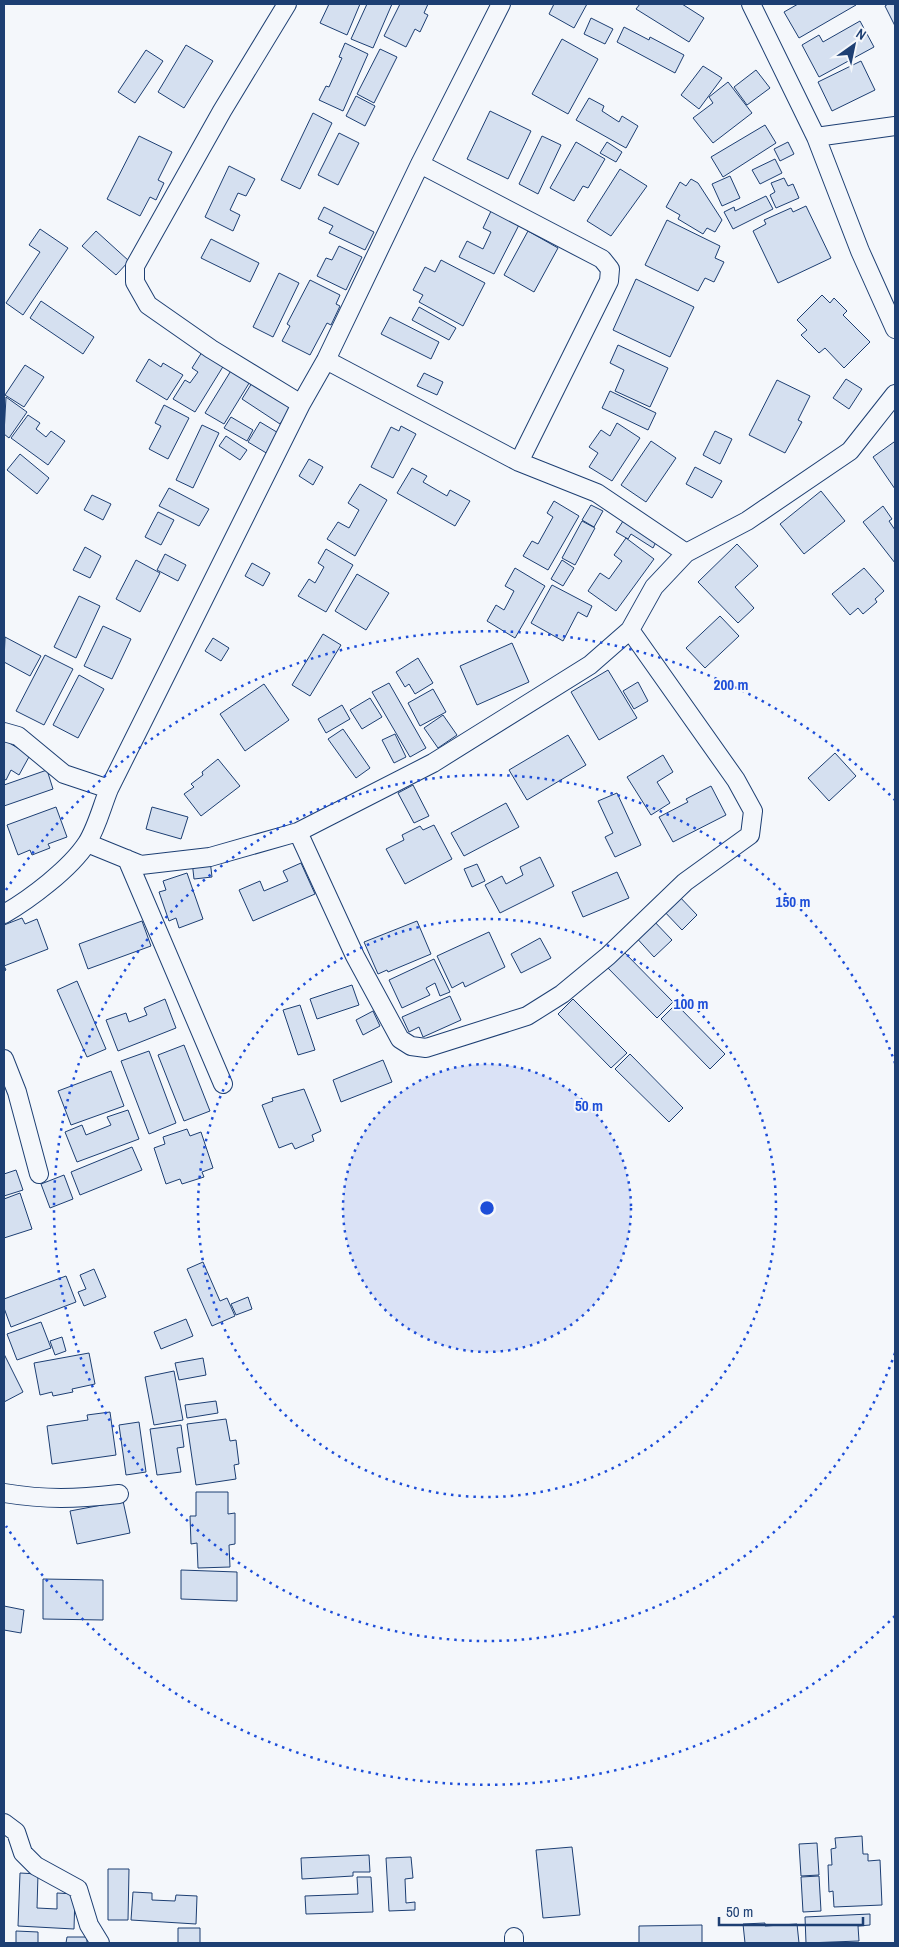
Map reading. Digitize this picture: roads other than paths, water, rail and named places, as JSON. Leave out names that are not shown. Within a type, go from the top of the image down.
[{"type":"street","points":[[287,4],[222,110],[135,266],[135,282],[148,305],[211,350],[301,404]]},
{"type":"street","points":[[4,914],[26,902],[55,878],[87,843],[109,789],[301,404],[326,360],[420,164],[501,4]]},
{"type":"street","points":[[750,4],[816,138],[860,252],[895,329]]},
{"type":"street","points":[[816,138],[895,126]]},
{"type":"street","points":[[420,164],[602,259],[610,269],[609,281],[519,462]]},
{"type":"street","points":[[326,360],[519,462],[597,494],[686,553]]},
{"type":"street","points":[[87,843],[141,865],[210,857],[298,832],[433,763],[590,665],[630,630],[654,587],[686,553],[747,522],[850,451],[895,394]]},
{"type":"street","points":[[298,832],[355,956],[400,1039],[411,1046],[426,1048],[527,1016],[562,994],[608,956],[685,882],[750,835],[753,811],[736,780],[630,630]]},
{"type":"street","points":[[4,732],[18,736],[64,774],[109,789]]},
{"type":"street","points":[[127,859],[223,1084]]},
{"type":"street","points":[[4,1059],[17,1092],[39,1174]]},
{"type":"street","points":[[4,1493],[42,1499],[81,1499],[119,1494]]},
{"type":"street","points":[[4,1823],[16,1832],[23,1853],[36,1866],[78,1889],[89,1925],[100,1943]]}]
